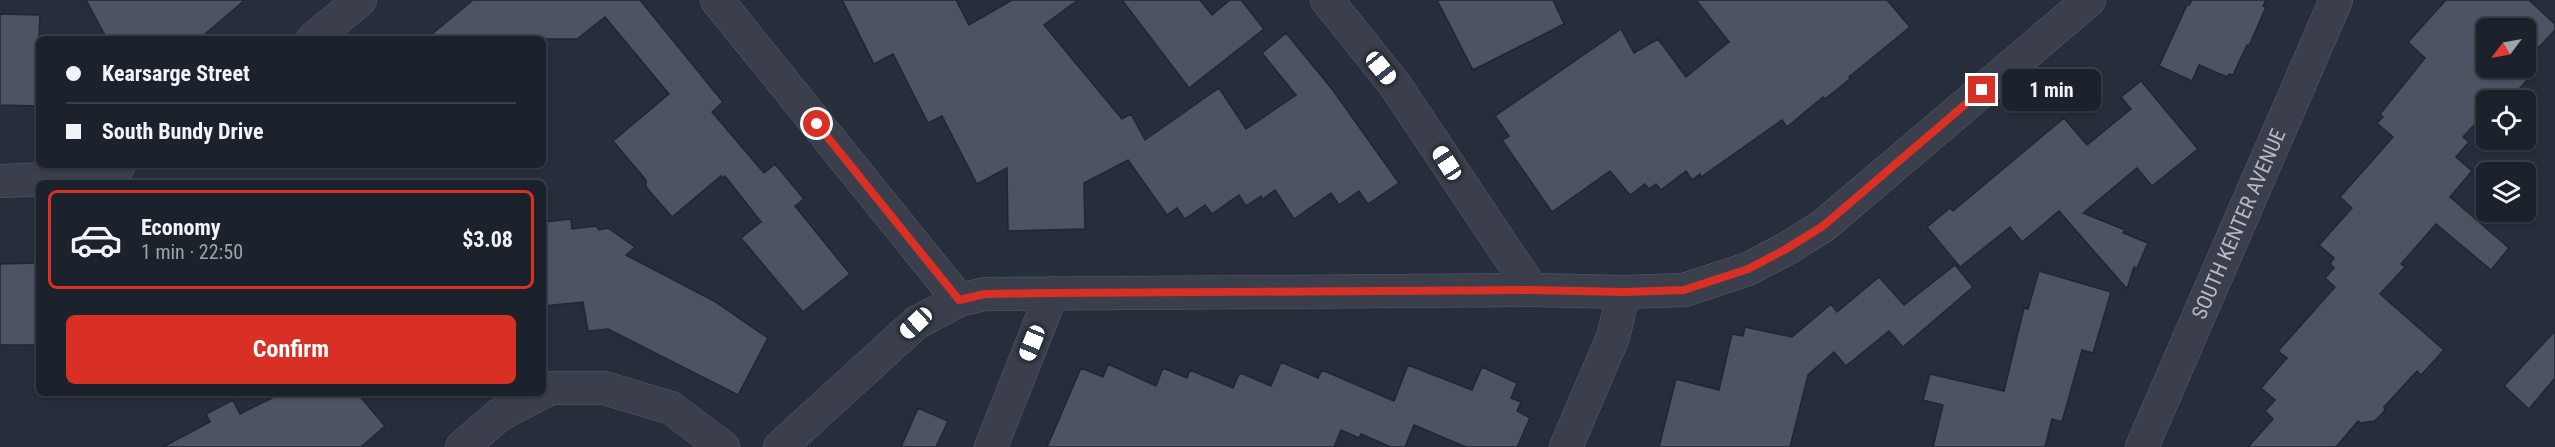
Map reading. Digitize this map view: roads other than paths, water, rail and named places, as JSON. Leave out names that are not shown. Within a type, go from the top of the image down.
[{"type":"street","points":[[317,36],[360,0]]},
{"type":"street","points":[[717,0],[959,300]]},
{"type":"street","points":[[1327,0],[1395,85],[1532,290]]},
{"type":"street","points":[[780,447],[916,323],[959,300],[985,294],[1532,290],[1624,292],[1684,290],[1748,269],[1823,226],[2089,0]]},
{"type":"street","name":"SOUTH KENTER AVENUE","points":[[2142,447],[2337,0]]},
{"type":"street","points":[[0,182],[48,179],[112,168]]},
{"type":"street","points":[[1566,447],[1613,337],[1624,292]]},
{"type":"street","points":[[991,447],[1052,293]]},
{"type":"street","points":[[546,390],[550,388],[604,388],[670,408],[723,447]]},
{"type":"street","points":[[462,447],[499,414],[534,396]]}]
